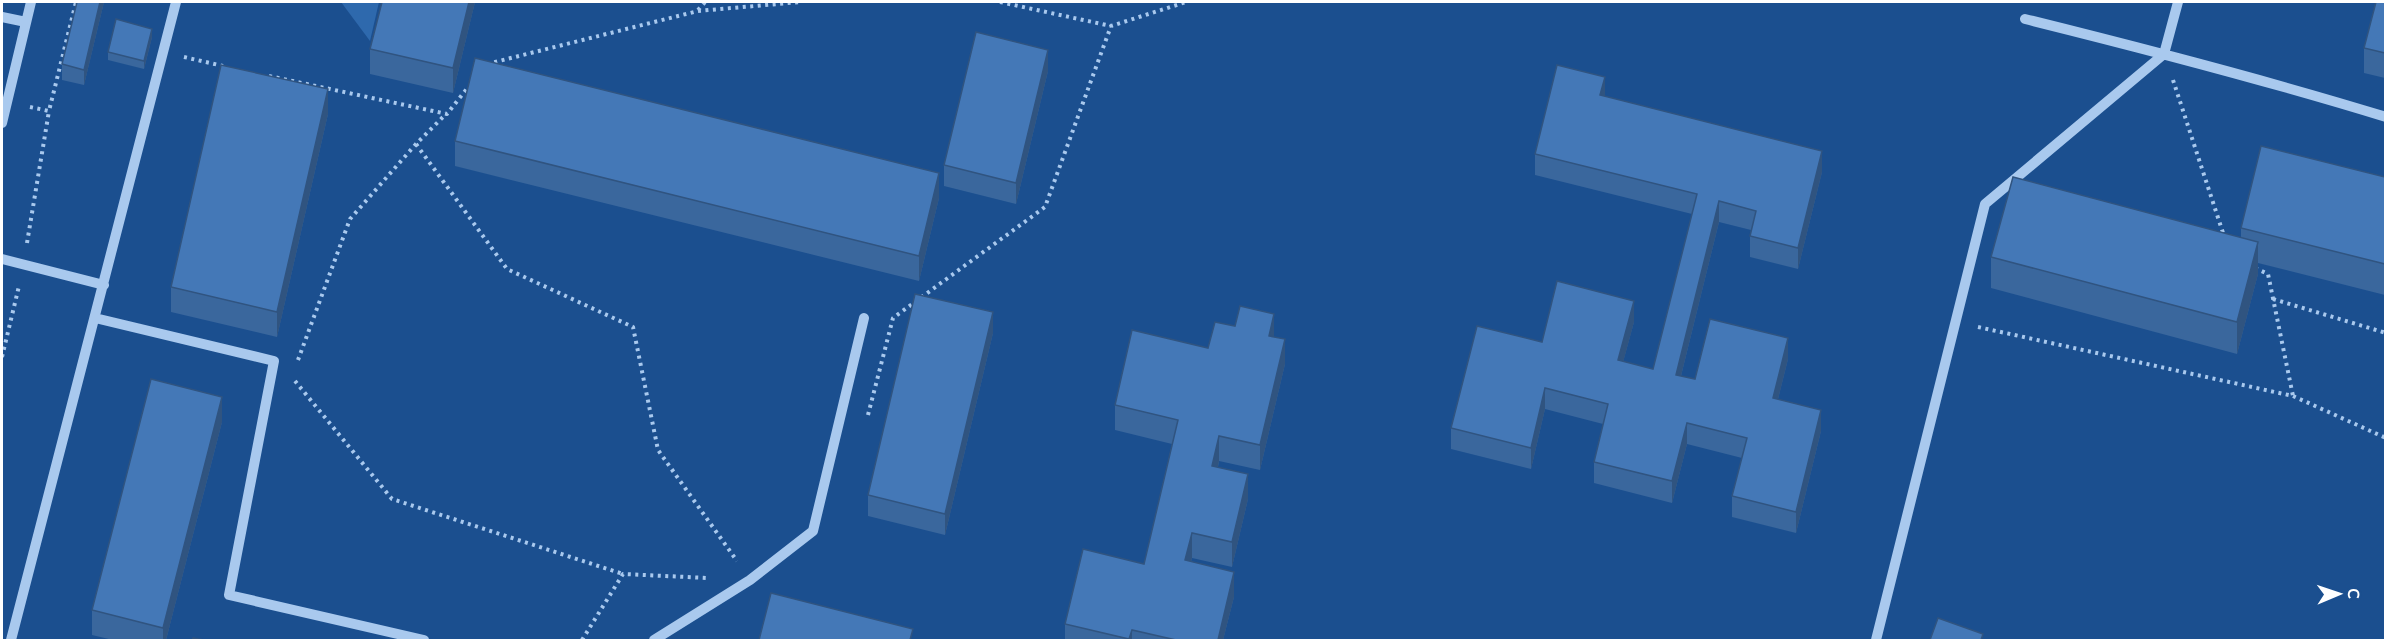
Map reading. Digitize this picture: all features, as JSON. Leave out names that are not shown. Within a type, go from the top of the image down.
[{"type":"street","points":[[2,123],[31,2]]},
{"type":"street","points":[[11,640],[176,2]]},
{"type":"street","points":[[1876,640],[1985,204],[2164,54],[2178,2]]},
{"type":"street","points":[[2,17],[26,22]]},
{"type":"street","points":[[2025,19],[2312,94],[2385,117]]},
{"type":"street","points":[[2,259],[104,285]]},
{"type":"street","points":[[95,318],[274,361],[229,595],[424,640]]},
{"type":"street","points":[[654,640],[750,580],[813,531],[864,318]]},
{"type":"path","points":[[2,357],[24,265],[49,111],[76,2]]},
{"type":"path","points":[[698,10],[705,2]]},
{"type":"path","points":[[482,71],[489,62],[698,10],[800,2]]},
{"type":"path","points":[[1000,2],[1111,26],[1186,2]]},
{"type":"path","points":[[867,421],[893,318],[1046,207],[1111,26]]},
{"type":"path","points":[[163,53],[231,68]]},
{"type":"path","points":[[2164,54],[2227,245]]},
{"type":"path","points":[[265,75],[447,114]]},
{"type":"path","points":[[292,378],[350,219],[416,144],[447,114],[475,79]]},
{"type":"path","points":[[7,102],[49,111]]},
{"type":"path","points":[[416,144],[507,269],[633,327],[658,450],[750,580]]},
{"type":"path","points":[[2249,265],[2268,274],[2293,396]]},
{"type":"path","points":[[2273,299],[2385,333]]},
{"type":"path","points":[[1957,323],[2293,396],[2385,438]]},
{"type":"path","points":[[272,373],[292,378],[392,499],[623,574],[750,580]]},
{"type":"path","points":[[582,640],[623,574]]},
{"type":"shaded area","points":[[341,2],[379,2],[370,41]]},
{"type":"building","points":[[77,2],[100,2],[84,70],[62,64]]},
{"type":"building","points":[[382,2],[469,2],[453,68],[370,49]]},
{"type":"building","points":[[2376,2],[2385,2],[2385,53],[2364,48]]},
{"type":"building","points":[[116,19],[152,29],[144,61],[108,52]]},
{"type":"building","points":[[976,32],[1048,50],[1016,183],[944,165]]},
{"type":"building","points":[[475,58],[939,173],[919,256],[455,141]]},
{"type":"building","points":[[221,65],[328,89],[277,312],[171,287]]},
{"type":"building","points":[[1557,65],[1605,77],[1600,95],[1822,151],[1798,248],[1750,236],[1756,211],[1719,201],[1676,375],[1695,379],[1710,319],[1788,338],[1773,398],[1821,410],[1796,512],[1732,496],[1747,438],[1687,423],[1672,481],[1594,462],[1608,404],[1545,388],[1531,448],[1451,428],[1477,326],[1542,342],[1557,281],[1634,301],[1618,360],[1653,369],[1697,194],[1535,154]]},
{"type":"building","points":[[2261,146],[2385,177],[2385,264],[2241,228]]},
{"type":"building","points":[[2013,177],[2258,242],[2237,322],[1991,257]]},
{"type":"building","points":[[915,294],[993,312],[945,514],[868,495]]},
{"type":"building","points":[[1240,306],[1274,314],[1269,336],[1285,339],[1260,445],[1219,436],[1212,466],[1248,474],[1232,542],[1192,533],[1185,560],[1234,572],[1218,640],[1176,640],[1132,630],[1129,639],[1065,624],[1083,549],[1144,564],[1178,420],[1115,405],[1132,330],[1208,348],[1215,322],[1235,326]]},
{"type":"building","points":[[151,379],[222,397],[163,628],[92,610]]},
{"type":"building","points":[[771,593],[913,629],[910,640],[759,640]]},
{"type":"building","points":[[1938,618],[1983,634],[1981,640],[1930,640]]}]
